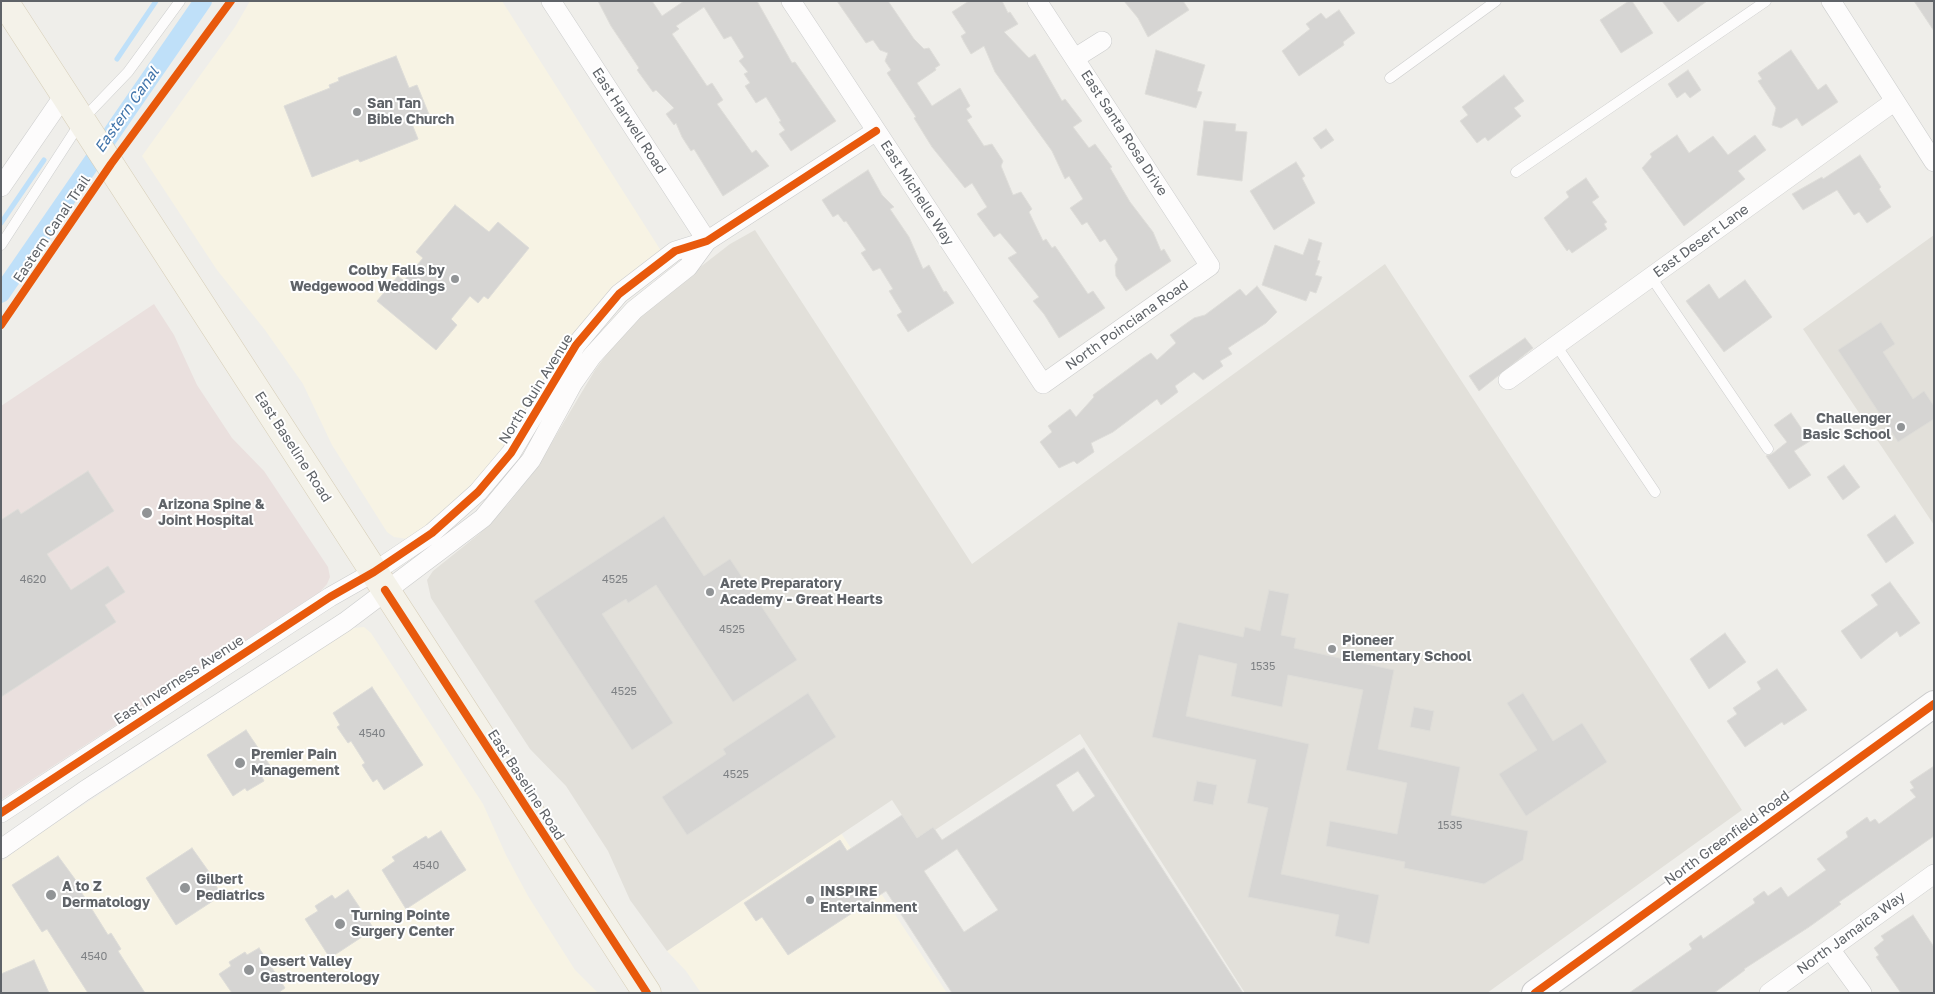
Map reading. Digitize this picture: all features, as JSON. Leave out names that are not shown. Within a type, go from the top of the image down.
[{"type":"main road","name":"East Baseline Road","points":[[4,1],[85,124],[109,168],[647,993]]},
{"type":"main road","name":"North Greenfield Road","points":[[1535,993],[1934,704]]},
{"type":"street","name":"East Harwell Road","points":[[551,1],[707,241]]},
{"type":"street","name":"East Michelle Way","points":[[791,1],[1043,384]]},
{"type":"street","name":"East Santa Rosa Drive","points":[[1038,1],[1210,266]]},
{"type":"street","points":[[1831,1],[1934,162]]},
{"type":"street","points":[[1075,58],[1102,41]]},
{"type":"street","points":[[1,188],[65,94]]},
{"type":"street","name":"East Desert Lane","points":[[1508,380],[1895,101]]},
{"type":"street","name":"North Quin Avenue","points":[[380,581],[455,514],[499,469],[525,432],[576,345],[614,300],[646,272],[675,251],[707,241],[876,131]]},
{"type":"street","name":"North Quin Avenue","points":[[380,581],[476,524],[514,482],[544,440],[573,384],[592,356],[634,310],[688,267],[707,241]]},
{"type":"street","name":"North Poinciana Road","points":[[1043,384],[1210,266]]},
{"type":"street","points":[[1,849],[55,810],[345,622],[380,581]]},
{"type":"street","name":"East Inverness Avenue","points":[[1,813],[330,597],[380,581]]},
{"type":"street","points":[[41,786],[55,810]]},
{"type":"street","name":"North Jamaica Way","points":[[1769,993],[1934,874]]},
{"type":"street","points":[[1830,949],[1862,993]]},
{"type":"lane","points":[[1,245],[85,124],[128,72],[180,1]]},
{"type":"lane","points":[[1390,78],[1496,1]]},
{"type":"lane","points":[[1516,172],[1766,1]]},
{"type":"lane","points":[[1651,276],[1768,449]]},
{"type":"lane","points":[[1556,345],[1655,492]]},
{"type":"lane","points":[[499,469],[514,482]]},
{"type":"shaded area","points":[[250,1],[502,1],[663,254],[630,280],[524,424],[452,513],[408,539],[394,537],[387,532],[332,445],[303,384],[265,330],[217,270],[142,156],[235,27]]},
{"type":"shaded area","points":[[755,230],[972,564],[1385,264],[1742,810],[1487,993],[1245,993],[1080,734],[935,830],[933,827],[917,838],[892,800],[667,951],[630,900],[608,851],[566,786],[530,749],[431,598],[427,580],[433,571],[479,534],[508,504],[536,469],[595,370],[624,331],[650,306],[730,244]]},
{"type":"shaded area","name":"Challenger Basic School","points":[[1934,235],[1934,525],[1803,329]]},
{"type":"shaded area","name":"Arizona Spine & Joint Hospital","points":[[154,304],[174,335],[197,385],[232,438],[264,471],[328,567],[330,577],[320,592],[1,800],[1,406]]},
{"type":"shaded area","points":[[364,627],[371,633],[483,804],[506,855],[528,896],[575,970],[598,993],[1,993],[1,862],[27,842],[348,631]]},
{"type":"shaded area","points":[[841,833],[947,993],[701,993],[686,971],[667,951]]},
{"type":"building","points":[[598,1],[652,1],[662,16],[684,1],[757,1],[792,63],[795,62],[836,121],[791,151],[779,134],[785,130],[766,97],[756,103],[745,86],[750,83],[744,74],[748,72],[739,61],[744,57],[731,36],[724,39],[704,7],[676,26],[679,29],[672,34],[707,86],[712,83],[723,100],[717,104],[752,153],[756,150],[769,166],[723,196],[694,149],[691,151],[676,123],[674,125],[666,114],[674,108],[656,90],[653,92],[637,70],[639,68],[611,26]]},
{"type":"building","points":[[837,1],[888,1],[914,39],[924,49],[929,48],[940,65],[917,83],[932,106],[960,88],[970,106],[966,109],[972,117],[967,120],[984,146],[992,144],[1003,161],[1001,166],[1013,195],[1021,192],[1032,209],[1029,212],[1043,241],[1046,239],[1052,248],[1055,246],[1088,294],[1093,291],[1105,308],[1059,338],[1044,314],[1033,301],[1039,297],[1008,258],[1017,253],[1000,233],[994,237],[977,214],[987,207],[972,183],[965,188],[932,147],[914,118],[916,117],[887,73],[891,70],[885,61],[888,53],[880,50],[873,40],[866,43]]},
{"type":"building","points":[[969,1],[1002,1],[1008,13],[1010,12],[1018,24],[1004,32],[1029,58],[1035,54],[1062,101],[1065,99],[1082,121],[1073,127],[1089,148],[1095,144],[1112,167],[1110,168],[1130,202],[1153,232],[1161,251],[1164,249],[1171,261],[1126,291],[1116,276],[1115,265],[1118,259],[1105,239],[1100,242],[1087,222],[1082,225],[1070,208],[1083,199],[1069,176],[1065,179],[1052,151],[995,72],[984,46],[971,54],[964,42],[961,36],[966,33],[952,12]]},
{"type":"building","points":[[1124,1],[1183,1],[1189,10],[1148,37],[1138,18]]},
{"type":"building","points":[[1629,1],[1632,1],[1653,33],[1621,53],[1600,20]]},
{"type":"building","points":[[1662,1],[1707,1],[1678,22]]},
{"type":"building","points":[[1914,1],[1934,1],[1934,31]]},
{"type":"building","points":[[1339,10],[1355,33],[1343,42],[1344,45],[1299,76],[1282,51],[1310,29],[1306,24],[1321,13],[1326,19]]},
{"type":"building","points":[[1156,50],[1205,65],[1197,91],[1202,92],[1196,108],[1145,94]]},
{"type":"building","points":[[1791,50],[1818,90],[1826,84],[1838,102],[1802,126],[1797,118],[1781,128],[1772,125],[1776,108],[1758,81],[1762,79],[1758,73]]},
{"type":"building","name":"San Tan Bible Church","points":[[396,56],[409,88],[417,85],[430,117],[412,124],[418,139],[360,162],[358,159],[312,177],[284,106],[330,88],[329,85],[339,81],[338,78]]},
{"type":"building","points":[[1688,70],[1701,90],[1690,98],[1685,92],[1677,98],[1668,84]]},
{"type":"building","points":[[1504,75],[1524,101],[1514,108],[1521,116],[1488,141],[1485,137],[1477,143],[1460,121],[1468,115],[1462,107]]},
{"type":"building","points":[[1204,121],[1236,124],[1235,131],[1247,132],[1242,181],[1197,175]]},
{"type":"building","points":[[1326,129],[1334,140],[1321,149],[1313,138]]},
{"type":"building","points":[[1677,135],[1689,153],[1713,136],[1728,155],[1755,135],[1766,150],[1738,171],[1745,179],[1684,226],[1642,168],[1652,157],[1650,154]]},
{"type":"building","points":[[1860,155],[1881,187],[1879,189],[1891,207],[1867,223],[1859,212],[1854,215],[1837,190],[1803,210],[1792,194],[1822,177],[1823,179]]},
{"type":"building","points":[[1296,162],[1305,176],[1302,178],[1315,203],[1274,230],[1250,191]]},
{"type":"building","points":[[868,170],[882,195],[894,207],[890,209],[909,237],[923,269],[929,265],[944,292],[946,291],[954,303],[908,332],[897,315],[902,312],[889,291],[893,289],[880,268],[873,271],[861,253],[866,250],[846,221],[844,222],[838,214],[833,217],[822,200]]},
{"type":"building","points":[[1586,178],[1599,197],[1592,202],[1607,222],[1604,224],[1607,229],[1572,253],[1569,249],[1567,251],[1544,218],[1569,197],[1566,192]]},
{"type":"building","name":"Colby Falls by Wedgewood Weddings","points":[[455,205],[489,232],[498,222],[529,248],[488,299],[484,296],[478,303],[470,296],[451,319],[457,325],[436,350],[377,301],[398,276],[404,281],[423,258],[416,252]]},
{"type":"building","points":[[1309,239],[1322,243],[1317,260],[1320,261],[1315,275],[1322,277],[1316,293],[1310,291],[1306,301],[1262,285],[1275,245],[1303,255]]},
{"type":"building","points":[[1745,280],[1772,317],[1724,352],[1686,301],[1709,284],[1719,299]]},
{"type":"building","points":[[1257,286],[1277,312],[1266,323],[1228,348],[1232,354],[1220,361],[1223,366],[1203,380],[1194,372],[1175,386],[1178,392],[1161,405],[1157,399],[1113,432],[1091,443],[1094,452],[1077,464],[1074,461],[1059,468],[1040,442],[1052,432],[1048,426],[1070,409],[1076,417],[1094,397],[1093,395],[1151,353],[1157,360],[1176,343],[1170,335],[1194,318],[1205,315],[1240,289],[1246,296]]},
{"type":"building","points":[[1881,322],[1895,344],[1883,352],[1913,399],[1924,391],[1934,406],[1934,419],[1898,442],[1838,350]]},
{"type":"building","points":[[1525,338],[1533,348],[1479,391],[1469,376]]},
{"type":"building","points":[[1791,413],[1810,441],[1794,451],[1811,475],[1789,489],[1766,456],[1772,454],[1787,442],[1774,425]]},
{"type":"building","points":[[1844,465],[1860,487],[1843,500],[1827,477]]},
{"type":"building","points":[[88,471],[114,511],[47,554],[71,590],[108,566],[125,592],[105,605],[116,622],[1,697],[1,520],[18,509],[21,514]]},
{"type":"building","points":[[1895,515],[1914,543],[1886,563],[1867,535]]},
{"type":"building","points":[[664,516],[704,576],[730,559],[797,660],[733,702],[656,585],[628,603],[626,599],[602,614],[673,723],[632,750],[534,601]]},
{"type":"building","points":[[1890,582],[1920,623],[1900,637],[1897,631],[1861,659],[1841,631],[1878,605],[1871,595]]},
{"type":"building","points":[[1269,590],[1289,594],[1281,635],[1296,638],[1294,648],[1394,670],[1378,749],[1460,767],[1451,815],[1528,831],[1523,860],[1484,884],[1404,868],[1405,862],[1326,846],[1330,821],[1397,834],[1407,783],[1346,770],[1363,690],[1288,675],[1282,707],[1231,696],[1237,664],[1199,655],[1186,716],[1309,744],[1281,874],[1379,895],[1369,944],[1335,936],[1339,915],[1248,897],[1268,808],[1247,803],[1256,760],[1152,737],[1178,622],[1243,637],[1245,627],[1260,631]]},
{"type":"building","points":[[1725,633],[1746,662],[1709,689],[1690,659]]},
{"type":"building","points":[[1777,669],[1807,710],[1784,725],[1782,722],[1745,747],[1727,721],[1737,714],[1733,708],[1761,689],[1757,682]]},
{"type":"building","points":[[372,687],[423,765],[384,790],[377,779],[373,782],[362,765],[365,763],[351,741],[348,743],[337,727],[340,725],[333,713]]},
{"type":"building","points":[[808,693],[836,737],[687,835],[662,797],[726,754],[723,749]]},
{"type":"building","points":[[1523,693],[1553,741],[1582,723],[1607,762],[1526,816],[1499,774],[1537,750],[1507,703]]},
{"type":"building","points":[[1414,707],[1434,711],[1430,731],[1410,727]]},
{"type":"building","name":"Premier Pain Management","points":[[246,730],[273,770],[262,777],[264,781],[247,791],[245,788],[233,796],[207,755]]},
{"type":"building","points":[[1084,748],[1243,993],[952,993],[886,891],[788,955],[762,917],[756,921],[744,903],[840,840],[847,851],[902,815],[917,838],[933,827],[942,840]],"holes":[[[1078,771],[1095,796],[1073,812],[1056,785]],[[957,849],[998,910],[964,932],[924,871]]]},
{"type":"building","points":[[1934,766],[1934,836],[1839,902],[1841,904],[1809,927],[1744,969],[1714,993],[1629,993],[1692,949],[1689,944],[1701,935],[1703,939],[1755,903],[1753,899],[1764,891],[1768,896],[1781,887],[1788,897],[1826,870],[1817,859],[1848,837],[1846,832],[1867,817],[1870,822],[1875,819],[1879,824],[1916,797],[1910,790],[1914,788],[1910,782]]},
{"type":"building","points":[[1197,781],[1217,785],[1213,805],[1193,801]]},
{"type":"building","points":[[441,831],[466,870],[406,909],[382,870],[395,861],[392,857],[426,836],[428,839]]},
{"type":"building","name":"Gilbert Pediatrics","points":[[192,848],[214,879],[212,880],[222,895],[176,925],[146,878]]},
{"type":"building","points":[[58,856],[80,886],[78,887],[108,935],[111,933],[121,949],[118,951],[145,993],[88,993],[47,929],[42,932],[12,885]]},
{"type":"building","name":"Turning Pointe Surgery Center","points":[[348,890],[374,929],[330,958],[305,919],[318,911],[315,906],[332,895],[335,899]]},
{"type":"building","points":[[1913,915],[1934,947],[1934,993],[1901,993],[1876,957],[1879,955],[1874,948],[1884,940],[1881,936]]},
{"type":"building","name":"Desert Valley Gastroenterology","points":[[259,948],[285,988],[278,993],[232,993],[219,974],[231,966],[229,962],[245,952],[247,955]]},
{"type":"building","points":[[34,960],[49,993],[1,993],[1,974]]},
{"type":"waterway","points":[[117,59],[156,1]]},
{"type":"waterway","name":"Eastern Canal","points":[[1,294],[203,1]]},
{"type":"waterway","points":[[1,223],[44,160]]},
{"type":"cycle path","name":"Eastern Canal Trail","points":[[1,325],[111,164],[231,1]]},
{"type":"cycle path","points":[[1,813],[330,597],[374,572],[432,533],[478,492],[511,453],[576,345],[619,294],[675,251],[707,241],[876,131]]},
{"type":"cycle path","points":[[385,590],[647,993]]},
{"type":"cycle path","points":[[1535,993],[1934,704]]},
{"type":"place","name":"San Tan Bible Church","points":[[357,112]]},
{"type":"place","name":"Colby Falls by Wedgewood Weddings","points":[[455,279]]},
{"type":"place","name":"Challenger Basic School","points":[[1901,427]]},
{"type":"place","name":"Arizona Spine & Joint Hospital","points":[[147,513]]},
{"type":"place","name":"Arete Preparatory Academy - Great Hearts","points":[[710,592]]},
{"type":"place","name":"Pioneer Elementary School","points":[[1332,649]]},
{"type":"place","name":"Premier Pain Management","points":[[240,763]]},
{"type":"place","name":"Gilbert Pediatrics","points":[[185,888]]},
{"type":"place","name":"A to Z Dermatology","points":[[51,895]]},
{"type":"place","name":"INSPIRE Entertainment","points":[[810,900]]},
{"type":"place","name":"Turning Pointe Surgery Center","points":[[340,924]]},
{"type":"place","name":"Desert Valley Gastroenterology","points":[[249,970]]}]
